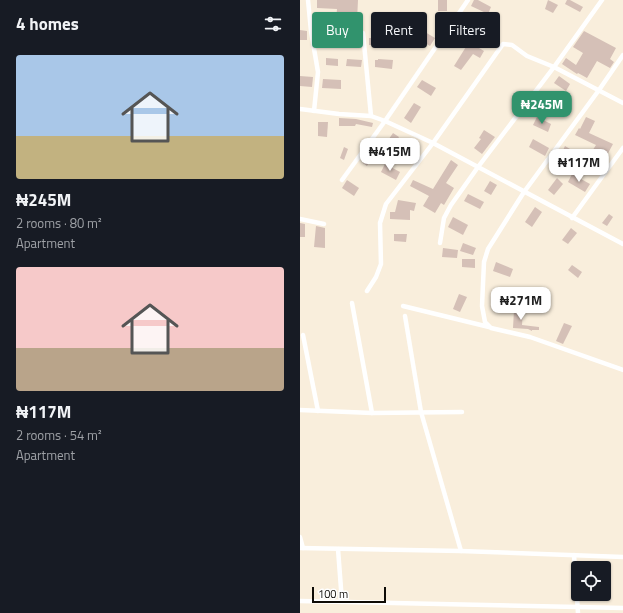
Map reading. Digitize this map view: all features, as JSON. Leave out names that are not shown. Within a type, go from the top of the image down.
[{"type":"street","points":[[308,0],[311,31],[318,72],[314,111]]},
{"type":"street","points":[[342,180],[385,121],[468,0]]},
{"type":"street","points":[[440,243],[444,218],[451,205],[602,0]]},
{"type":"street","points":[[363,33],[371,116]]},
{"type":"street","points":[[367,291],[376,277],[381,264],[380,224],[386,204],[503,44],[512,45],[527,56],[554,67],[623,103]]},
{"type":"street","points":[[491,328],[486,322],[482,306],[484,262],[488,249],[524,192],[623,55]]},
{"type":"street","points":[[300,110],[371,116],[385,121],[432,143],[572,218],[622,242]]},
{"type":"street","points":[[572,218],[623,148]]},
{"type":"street","points":[[300,219],[324,224]]},
{"type":"street","points":[[352,303],[372,413]]},
{"type":"street","points":[[403,306],[530,337],[623,370]]},
{"type":"street","points":[[405,316],[421,412],[461,550]]},
{"type":"street","points":[[303,335],[318,411]]},
{"type":"street","points":[[300,410],[372,413],[462,412]]},
{"type":"street","points":[[300,536],[302,548],[461,550],[623,557]]},
{"type":"street","points":[[338,549],[342,602]]},
{"type":"street","points":[[574,555],[578,610]]},
{"type":"street","points":[[300,601],[578,610],[623,608]]},
{"type":"building","points":[[317,0],[358,0],[357,12],[337,12],[337,9],[317,8]]},
{"type":"building","points":[[438,0],[447,0],[447,11],[438,11]]},
{"type":"building","points":[[474,0],[478,0],[491,7],[489,12],[484,12],[471,6]]},
{"type":"building","points":[[548,0],[558,5],[553,13],[545,9]]},
{"type":"building","points":[[567,0],[570,0],[583,7],[580,12],[565,4]]},
{"type":"building","points":[[300,30],[307,31],[307,40],[300,40]]},
{"type":"building","points":[[584,31],[616,48],[610,59],[614,62],[610,68],[597,61],[587,78],[578,73],[577,74],[562,64],[566,58],[576,65],[583,53],[573,47]]},
{"type":"building","points":[[427,33],[435,38],[430,46],[427,44]]},
{"type":"building","points":[[369,38],[371,38],[371,45],[369,45]]},
{"type":"building","points":[[465,48],[479,48],[484,51],[480,58],[473,54],[461,70],[454,66]]},
{"type":"building","points":[[326,58],[338,59],[338,66],[326,65]]},
{"type":"building","points":[[347,59],[362,60],[361,67],[346,66]]},
{"type":"building","points":[[375,60],[393,60],[392,69],[375,67]]},
{"type":"building","points":[[300,76],[313,77],[312,87],[300,86]]},
{"type":"building","points":[[559,76],[570,84],[566,91],[554,83]]},
{"type":"building","points":[[323,79],[341,80],[341,89],[322,88]]},
{"type":"building","points":[[422,80],[436,88],[431,96],[417,87]]},
{"type":"building","points":[[414,103],[421,107],[411,123],[404,118]]},
{"type":"building","points":[[537,117],[551,124],[548,132],[533,125]]},
{"type":"building","points":[[586,117],[595,121],[589,133],[613,144],[606,157],[608,158],[604,165],[589,156],[596,145],[575,135]]},
{"type":"building","points":[[339,118],[356,119],[373,123],[372,127],[356,124],[355,126],[339,126]]},
{"type":"building","points":[[318,122],[328,122],[327,137],[318,136]]},
{"type":"building","points":[[484,130],[495,137],[482,154],[474,148],[481,139],[479,138]]},
{"type":"building","points":[[393,133],[399,137],[386,160],[374,153],[367,166],[363,163],[373,143],[379,146],[377,151],[380,152]]},
{"type":"building","points":[[533,139],[549,148],[545,156],[529,147]]},
{"type":"building","points":[[565,146],[582,156],[570,173],[556,165]]},
{"type":"building","points":[[344,147],[348,149],[344,160],[340,158]]},
{"type":"building","points":[[451,160],[458,165],[446,183],[454,188],[444,205],[441,203],[435,213],[423,206],[429,196],[410,186],[413,180],[433,189]]},
{"type":"building","points":[[385,164],[400,172],[396,180],[381,172]]},
{"type":"building","points":[[572,174],[590,184],[585,192],[568,182]]},
{"type":"building","points":[[557,178],[563,184],[554,195],[548,190]]},
{"type":"building","points":[[347,180],[359,188],[354,196],[342,188]]},
{"type":"building","points":[[490,181],[497,185],[491,195],[484,191]]},
{"type":"building","points":[[468,194],[484,202],[480,209],[464,201]]},
{"type":"building","points":[[398,200],[416,203],[414,211],[410,210],[410,220],[390,219],[390,212],[395,212]]},
{"type":"building","points":[[535,207],[542,212],[532,227],[525,222]]},
{"type":"building","points":[[609,214],[613,217],[607,226],[602,223]]},
{"type":"building","points":[[453,217],[468,225],[463,235],[448,227]]},
{"type":"building","points":[[300,223],[305,224],[305,237],[300,237]]},
{"type":"building","points":[[316,226],[325,228],[325,248],[314,247]]},
{"type":"building","points":[[571,228],[577,233],[568,244],[562,240]]},
{"type":"building","points":[[394,234],[407,234],[406,242],[394,241]]},
{"type":"building","points":[[463,243],[476,248],[473,255],[460,251]]},
{"type":"building","points":[[443,248],[458,250],[457,258],[442,257]]},
{"type":"building","points":[[462,259],[475,259],[475,268],[462,267]]},
{"type":"building","points":[[496,262],[513,269],[510,277],[493,271]]},
{"type":"building","points":[[572,265],[582,272],[578,278],[568,270]]},
{"type":"building","points":[[459,294],[467,297],[460,312],[453,309]]},
{"type":"building","points":[[514,310],[523,310],[522,325],[539,327],[539,330],[532,331],[528,329],[513,328]]},
{"type":"building","points":[[564,323],[572,326],[563,344],[556,341]]}]
